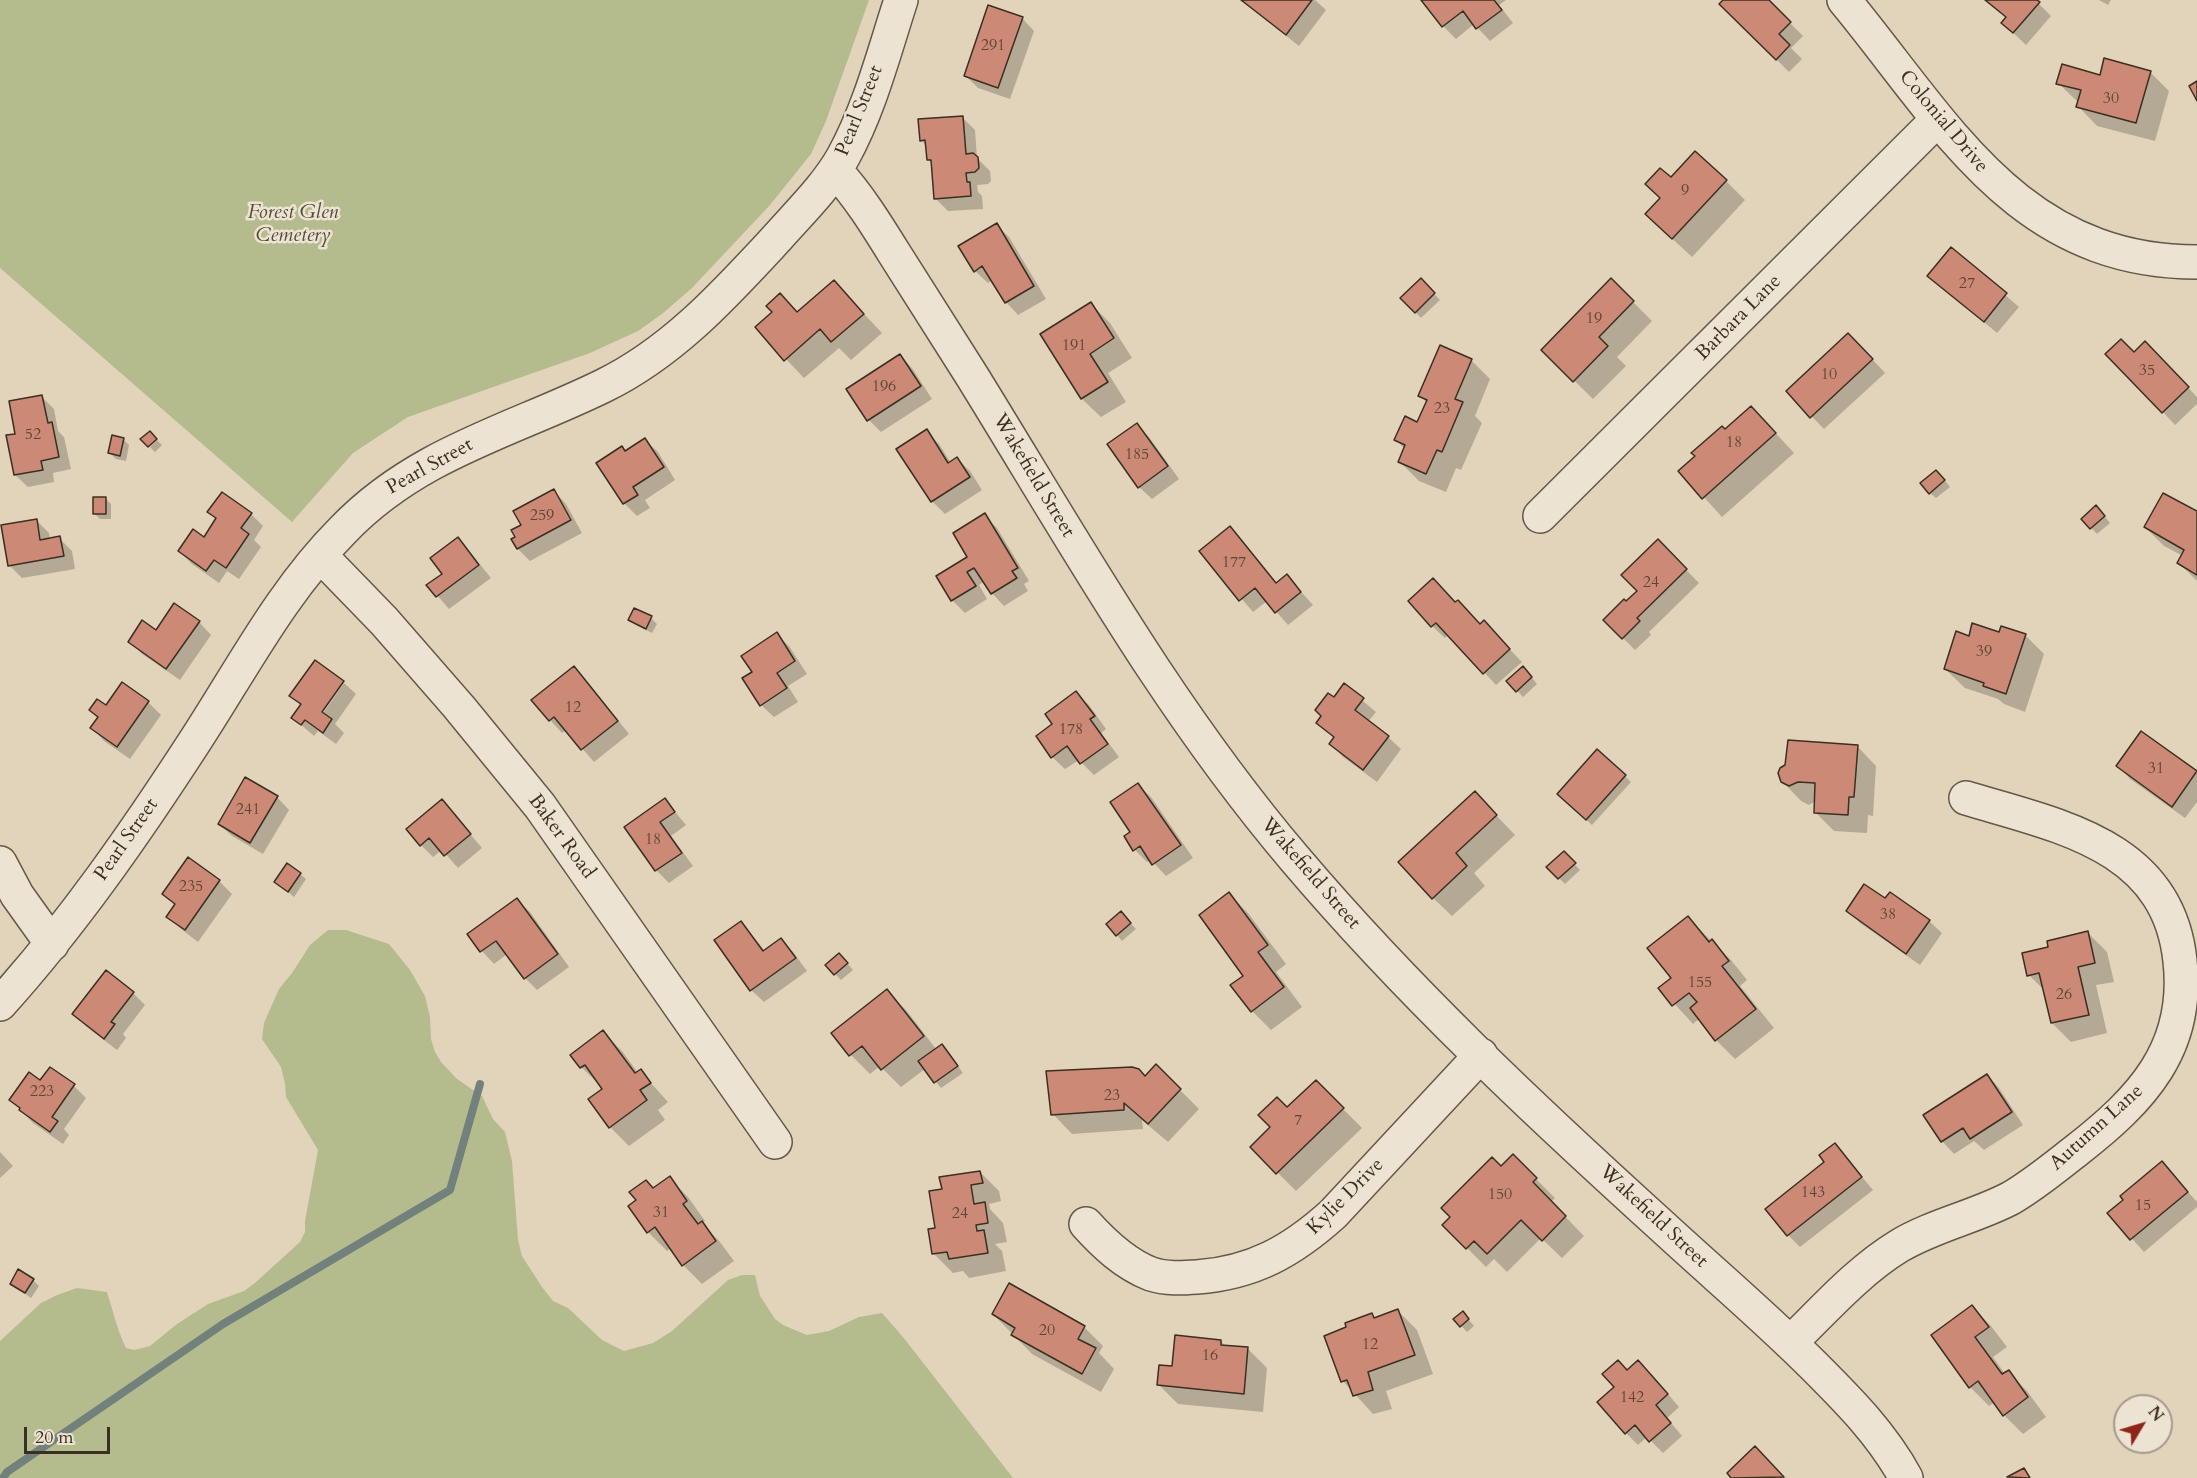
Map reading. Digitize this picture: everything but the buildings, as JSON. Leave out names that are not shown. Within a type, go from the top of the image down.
[{"type":"street","name":"Pearl Street","points":[[0,1004],[52,944],[158,797],[282,605],[341,531],[375,499],[396,483],[424,467],[467,445],[603,386],[641,366],[659,354],[695,321],[761,255],[835,170],[844,154],[871,93],[901,0]]},
{"type":"street","name":"Colonial Drive","points":[[1844,0],[1937,120],[1986,175],[2018,202],[2076,236],[2117,251],[2139,257],[2197,262]]},
{"type":"street","name":"Barbara Lane","points":[[1540,516],[1937,120]]},
{"type":"street","name":"Wakefield Street","points":[[835,170],[858,196],[915,285],[1112,606],[1205,745],[1293,857],[1337,907],[1481,1055],[1659,1224],[1790,1343],[1868,1421],[1894,1455],[1906,1478]]},
{"type":"street","name":"Baker Road","points":[[320,555],[384,621],[459,707],[540,806],[775,1142]]},
{"type":"street","name":"Autumn Lane","points":[[1790,1343],[1855,1280],[1896,1248],[1926,1232],[2010,1198],[2036,1182],[2097,1134],[2150,1081],[2163,1059],[2176,1027],[2182,992],[2182,975],[2175,932],[2162,903],[2150,884],[2134,867],[2102,844],[1966,798]]},
{"type":"street","points":[[0,863],[17,895],[52,944]]},
{"type":"street","name":"Kylie Drive","points":[[1086,1224],[1121,1258],[1158,1276],[1179,1278],[1211,1276],[1232,1272],[1272,1258],[1309,1236],[1333,1214],[1481,1055]]},
{"type":"green space","name":"Forest Glen Cemetery","points":[[0,0],[869,0],[826,121],[811,154],[770,205],[692,288],[638,331],[590,353],[408,417],[353,453],[292,522],[0,268]]},
{"type":"green space","points":[[328,930],[346,930],[389,944],[410,970],[425,996],[435,1052],[457,1079],[482,1096],[493,1119],[505,1132],[512,1161],[518,1240],[522,1256],[553,1301],[568,1308],[602,1340],[624,1351],[653,1343],[672,1331],[728,1280],[742,1275],[755,1275],[760,1296],[775,1319],[807,1335],[829,1331],[859,1317],[882,1313],[1013,1478],[0,1478],[0,1341],[41,1303],[77,1288],[107,1292],[126,1348],[134,1350],[150,1346],[177,1324],[208,1304],[244,1291],[300,1242],[305,1232],[318,1150],[286,1097],[281,1067],[262,1039],[264,1023],[279,989],[310,945]]},
{"type":"waterway","points":[[3,1478],[7,1472],[223,1324],[450,1190],[480,1084]]}]
